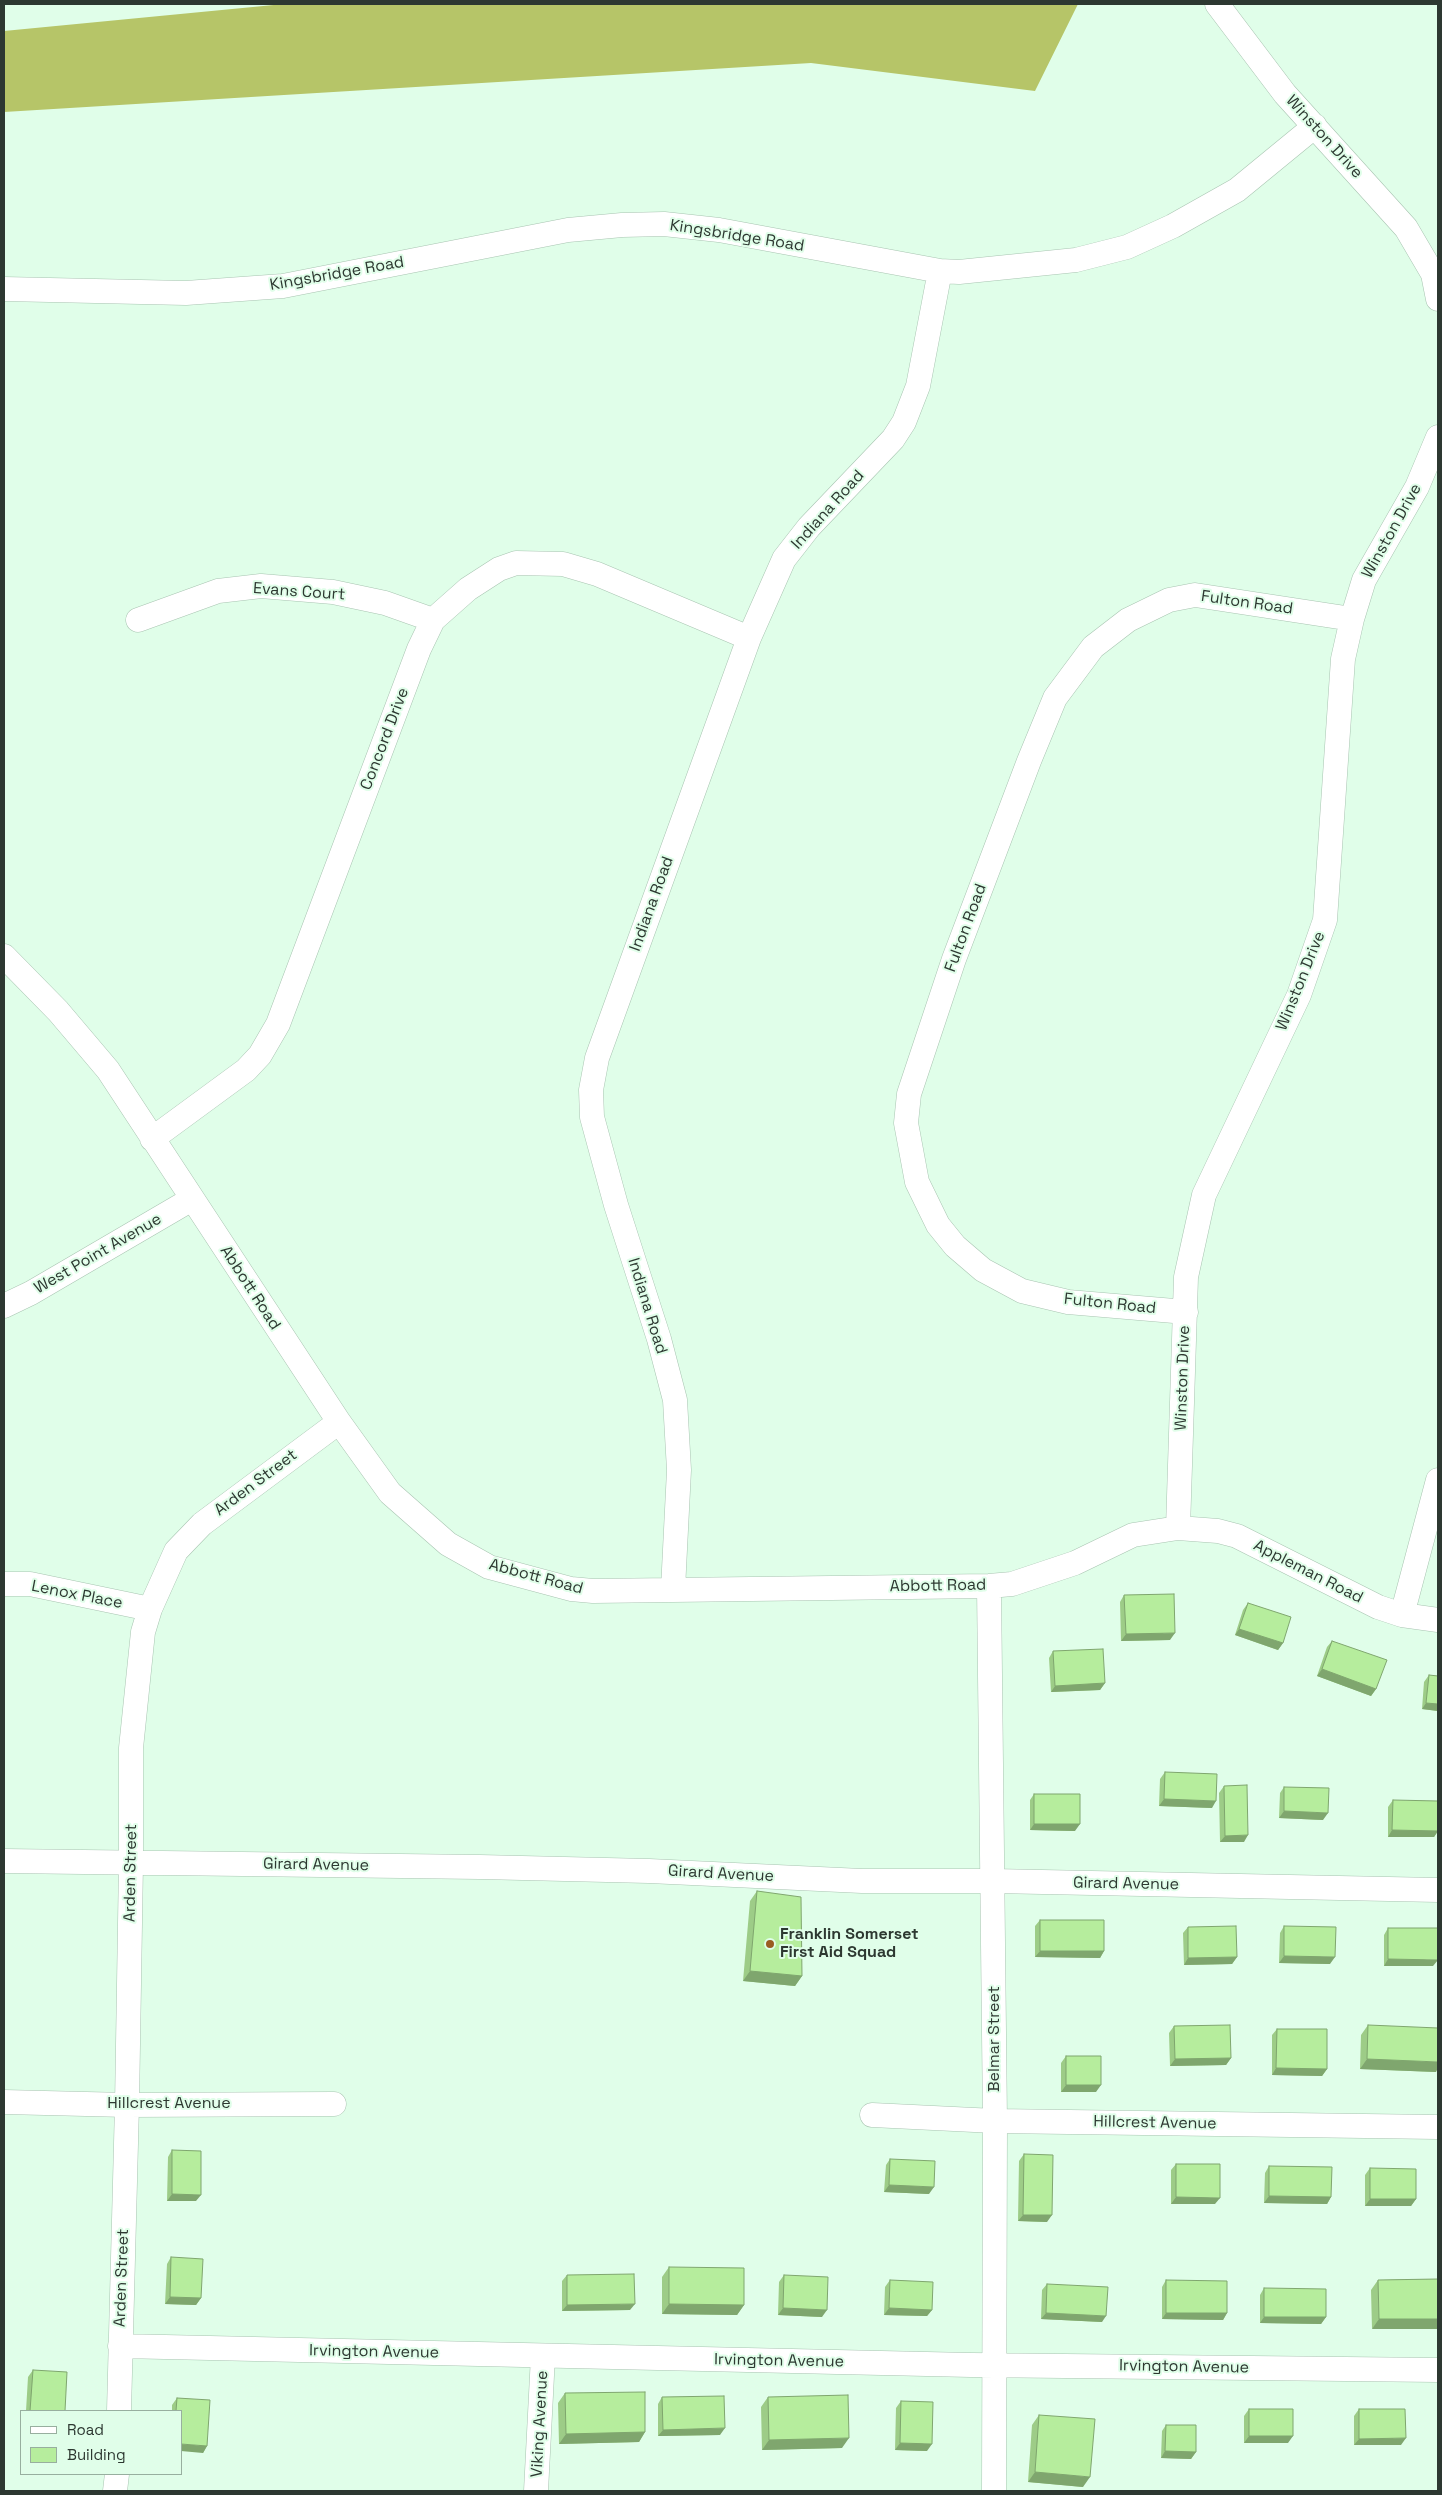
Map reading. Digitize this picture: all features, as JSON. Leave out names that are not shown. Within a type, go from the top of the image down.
[{"type":"street","name":"Winston Drive","points":[[1217,4],[1285,94],[1406,228],[1433,274],[1438,298]]},
{"type":"street","name":"Kingsbridge Road","points":[[4,288],[186,293],[283,286],[568,230],[622,225],[664,224],[719,230],[959,272],[1076,260],[1127,247],[1173,226],[1237,190],[1315,126]]},
{"type":"street","name":"Indiana Road","points":[[673,1589],[679,1470],[675,1400],[659,1339],[616,1206],[592,1117],[591,1090],[596,1058],[749,638],[784,559],[809,527],[893,439],[904,422],[918,386],[940,270]]},
{"type":"street","name":"Winston Drive","points":[[1178,1528],[1186,1277],[1204,1195],[1299,995],[1325,920],[1343,659],[1352,619],[1364,580],[1417,487],[1438,437]]},
{"type":"street","name":"Concord Drive","points":[[152,1139],[246,1070],[260,1055],[278,1024],[415,658],[433,620],[468,588],[499,569],[516,563],[563,564],[597,574],[749,638]]},
{"type":"street","name":"Evans Court","points":[[138,620],[218,591],[261,586],[333,592],[385,603],[433,620]]},
{"type":"street","name":"Fulton Road","points":[[1186,1312],[1068,1302],[1022,1291],[983,1270],[955,1246],[938,1226],[917,1182],[906,1123],[909,1094],[954,959],[1028,761],[1055,698],[1094,647],[1128,620],[1169,600],[1195,595],[1352,619]]},
{"type":"street","name":"Abbott Road","points":[[4,956],[58,1011],[108,1070],[339,1422],[390,1493],[448,1544],[489,1567],[571,1589],[593,1591],[989,1586],[1012,1584],[1075,1563],[1133,1535],[1178,1528]]},
{"type":"street","name":"West Point Avenue","points":[[4,1306],[31,1293],[192,1199]]},
{"type":"street","name":"Arden Street","points":[[118,2410],[127,2105],[131,1748],[143,1632],[150,1609],[176,1551],[202,1524],[339,1422]]},
{"type":"street","points":[[1402,1615],[1438,1480]]},
{"type":"street","name":"Appleman Road","points":[[1178,1528],[1218,1531],[1237,1536],[1378,1607],[1402,1615],[1438,1620]]},
{"type":"street","name":"Lenox Place","points":[[4,1584],[30,1584],[150,1609]]},
{"type":"street","name":"Belmar Street","points":[[989,1586],[995,2121],[994,2491]]},
{"type":"street","name":"Girard Avenue","points":[[4,1861],[490,1867],[649,1871],[862,1881],[993,1881],[1438,1890]]},
{"type":"street","name":"Hillcrest Avenue","points":[[4,2102],[127,2105],[334,2104]]},
{"type":"street","name":"Hillcrest Avenue","points":[[872,2115],[995,2121],[1438,2127]]},
{"type":"street","name":"Irvington Avenue","points":[[120,2346],[995,2365],[1438,2370]]},
{"type":"street","name":"Viking Avenue","points":[[536,2491],[543,2356]]},
{"type":"street","points":[[115,2491],[117,2475]]},
{"type":"green space","points":[[284,4],[1078,4],[1035,91],[811,63],[4,112],[4,31]]},
{"type":"building","points":[[1174,1594],[1175,1633],[1126,1634],[1124,1595]]},
{"type":"building","points":[[1248,1603],[1291,1617],[1283,1643],[1239,1629]]},
{"type":"building","points":[[1332,1641],[1387,1660],[1376,1689],[1322,1669]]},
{"type":"building","points":[[1103,1649],[1105,1683],[1055,1686],[1053,1651]]},
{"type":"building","points":[[1429,1675],[1438,1676],[1438,1704],[1426,1703]]},
{"type":"building","points":[[1165,1772],[1217,1774],[1216,1801],[1164,1799]]},
{"type":"building","points":[[1247,1785],[1248,1835],[1225,1836],[1224,1786]]},
{"type":"building","points":[[1284,1787],[1329,1788],[1328,1813],[1284,1811]]},
{"type":"building","points":[[1034,1794],[1080,1794],[1080,1824],[1034,1824]]},
{"type":"building","points":[[1393,1800],[1438,1801],[1438,1831],[1392,1830]]},
{"type":"building","name":"Franklin Somerset First Aid Squad","points":[[757,1891],[801,1897],[802,1976],[750,1971]]},
{"type":"building","points":[[1040,1920],[1104,1920],[1104,1951],[1040,1951]]},
{"type":"building","points":[[1236,1926],[1237,1957],[1188,1958],[1188,1927]]},
{"type":"building","points":[[1284,1926],[1336,1927],[1335,1957],[1284,1956]]},
{"type":"building","points":[[1388,1928],[1438,1928],[1438,1960],[1388,1959]]},
{"type":"building","points":[[1230,2025],[1231,2058],[1175,2059],[1174,2026]]},
{"type":"building","points":[[1368,2025],[1438,2028],[1438,2062],[1367,2059]]},
{"type":"building","points":[[1277,2029],[1327,2029],[1327,2069],[1276,2068]]},
{"type":"building","points":[[1066,2056],[1101,2056],[1101,2085],[1066,2085]]},
{"type":"building","points":[[172,2150],[201,2151],[201,2195],[172,2194]]},
{"type":"building","points":[[1024,2154],[1053,2155],[1052,2215],[1023,2215]]},
{"type":"building","points":[[890,2159],[935,2161],[934,2187],[889,2185]]},
{"type":"building","points":[[1176,2164],[1220,2164],[1220,2198],[1176,2197]]},
{"type":"building","points":[[1269,2166],[1332,2167],[1331,2197],[1269,2196]]},
{"type":"building","points":[[1370,2168],[1416,2169],[1416,2199],[1370,2199]]},
{"type":"building","points":[[171,2257],[203,2259],[201,2298],[170,2297]]},
{"type":"building","points":[[669,2267],[744,2268],[744,2305],[669,2304]]},
{"type":"building","points":[[634,2274],[635,2304],[567,2305],[567,2275]]},
{"type":"building","points":[[784,2275],[828,2277],[827,2310],[783,2308]]},
{"type":"building","points":[[1438,2279],[1438,2319],[1379,2319],[1378,2280]]},
{"type":"building","points":[[890,2280],[933,2282],[932,2310],[889,2308]]},
{"type":"building","points":[[1166,2280],[1227,2281],[1227,2313],[1166,2313]]},
{"type":"building","points":[[1047,2284],[1108,2287],[1106,2316],[1046,2313]]},
{"type":"building","points":[[1264,2288],[1326,2289],[1326,2317],[1264,2317]]},
{"type":"building","points":[[33,2370],[67,2372],[65,2410],[30,2410]]},
{"type":"building","points":[[645,2392],[645,2432],[566,2434],[565,2393]]},
{"type":"building","points":[[848,2395],[849,2438],[769,2440],[768,2397]]},
{"type":"building","points":[[724,2396],[725,2428],[663,2430],[662,2397]]},
{"type":"building","points":[[177,2398],[210,2400],[207,2446],[182,2444],[182,2410],[176,2410]]},
{"type":"building","points":[[901,2401],[933,2402],[932,2444],[900,2443]]},
{"type":"building","points":[[1249,2409],[1293,2409],[1293,2436],[1249,2436]]},
{"type":"building","points":[[1359,2409],[1405,2409],[1406,2438],[1359,2439]]},
{"type":"building","points":[[1039,2415],[1095,2419],[1090,2477],[1035,2472]]},
{"type":"building","points":[[1166,2425],[1196,2425],[1196,2452],[1165,2451]]},
{"type":"place","name":"Franklin Somerset First Aid Squad","points":[[770,1944]]}]
